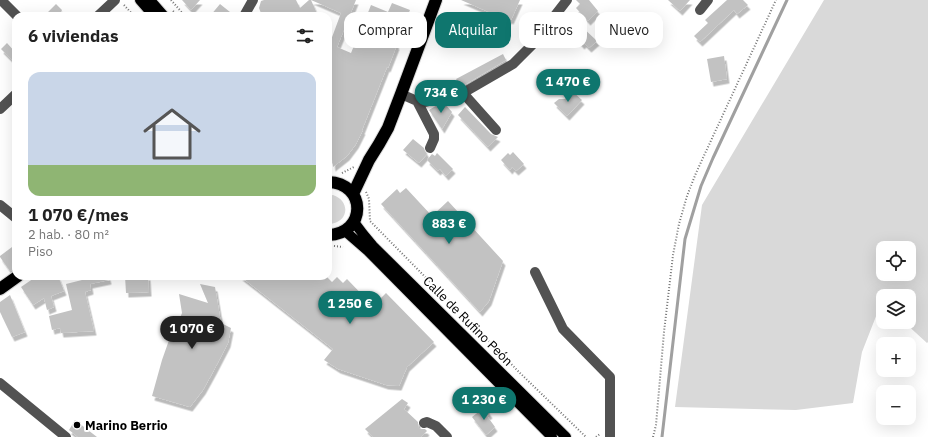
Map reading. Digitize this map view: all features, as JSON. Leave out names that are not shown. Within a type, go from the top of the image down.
[{"type":"highway","points":[[353,194],[369,160],[384,136],[436,0]]},
{"type":"highway","points":[[332,182],[335,182],[369,160]]},
{"type":"highway","points":[[332,235],[337,234],[350,226],[356,215],[357,208],[353,194],[339,178]]},
{"type":"highway","points":[[0,289],[12,280]]},
{"type":"main road","points":[[140,0],[150,12]]},
{"type":"main road","points":[[150,0],[160,12]]},
{"type":"main road","name":"Calle de Rufino Peón","points":[[350,226],[368,251],[552,437]]},
{"type":"main road","name":"Calle de Rufino Peón","points":[[350,226],[363,234],[373,246],[566,437]]},
{"type":"street","points":[[1,0],[12,12]]},
{"type":"street","points":[[102,12],[114,0]]},
{"type":"street","points":[[246,12],[253,0]]},
{"type":"street","points":[[401,94],[417,101],[425,102],[463,94],[513,64],[532,45],[567,0]]},
{"type":"street","points":[[700,10],[708,0]]},
{"type":"street","points":[[463,94],[496,130]]},
{"type":"street","points":[[0,109],[12,98]]},
{"type":"street","points":[[417,101],[434,134],[434,139],[430,148]]},
{"type":"street","points":[[0,205],[12,215]]},
{"type":"street","points":[[535,272],[563,329],[610,377],[610,435]]},
{"type":"street","points":[[0,383],[66,437]]},
{"type":"street","points":[[424,423],[427,422],[436,426],[447,437]]},
{"type":"path","points":[[120,0],[130,12]]},
{"type":"path","points":[[170,0],[181,12]]},
{"type":"path","points":[[654,437],[673,255],[679,224],[687,196],[696,174],[776,0]]},
{"type":"path","points":[[339,178],[343,173],[354,167],[363,158],[369,160]]},
{"type":"path","points":[[366,190],[369,199],[370,221],[520,373],[586,437]]},
{"type":"shaded area","points":[[824,0],[928,0],[928,342],[927,343],[912,329],[916,329],[916,289],[876,289],[876,316],[862,352],[853,403],[796,410],[675,407],[702,205]]},
{"type":"shaded area","points":[[332,195],[339,198],[343,202],[345,211],[341,220],[332,224]]},
{"type":"building","points":[[182,0],[200,0],[191,10]]},
{"type":"building","points":[[296,0],[300,8],[311,0],[316,12],[260,12],[259,8],[261,1]]},
{"type":"building","points":[[311,0],[356,0],[351,12],[344,12],[344,30],[337,47],[351,53],[353,48],[396,48],[356,144],[347,156],[333,167],[332,159],[332,37],[341,13]]},
{"type":"building","points":[[461,0],[520,0],[511,20],[511,12],[489,12]]},
{"type":"building","points":[[576,0],[589,0],[598,11],[595,12],[595,14],[588,21],[587,12],[580,12],[576,8],[580,4]]},
{"type":"building","points":[[668,0],[690,0],[680,11]]},
{"type":"building","points":[[727,0],[743,0],[748,5],[737,14],[734,10],[700,42],[694,36],[708,23],[705,20]]},
{"type":"building","points":[[392,3],[410,10],[409,12],[388,12]]},
{"type":"building","points":[[56,4],[62,10],[61,12],[48,12]]},
{"type":"building","points":[[220,4],[230,12],[213,12]]},
{"type":"building","points":[[371,5],[388,12],[368,12]]},
{"type":"building","points":[[587,32],[595,39],[595,43],[589,48],[587,46]]},
{"type":"building","points":[[7,43],[12,49],[12,60],[1,49]]},
{"type":"building","points":[[503,54],[506,60],[461,87],[456,79]]},
{"type":"building","points":[[724,56],[727,79],[711,82],[707,59]]},
{"type":"building","points":[[572,91],[582,100],[567,116],[554,103],[559,99],[565,99]]},
{"type":"building","points":[[445,104],[452,112],[442,129],[429,110],[436,106],[442,106]]},
{"type":"building","points":[[465,107],[491,134],[498,137],[488,147],[458,115]]},
{"type":"building","points":[[413,139],[424,148],[427,154],[419,163],[403,150]]},
{"type":"building","points":[[513,152],[524,164],[516,171],[512,167],[510,170],[501,160],[508,153],[510,155]]},
{"type":"building","points":[[437,153],[453,169],[446,176],[440,169],[438,171],[427,160],[432,154],[435,156]]},
{"type":"building","points":[[406,188],[432,216],[448,201],[503,261],[489,301],[480,312],[381,204],[397,189],[400,193]]},
{"type":"building","points":[[12,247],[12,270],[10,271],[0,256]]},
{"type":"building","points":[[337,277],[343,283],[347,279],[373,306],[386,293],[434,342],[407,367],[399,386],[386,385],[338,369],[324,360],[333,349],[245,280],[330,280],[332,282]]},
{"type":"building","points":[[31,280],[60,280],[64,291],[51,296],[54,307],[47,310],[44,298],[33,305],[21,287]]},
{"type":"building","points":[[82,280],[109,280],[90,284],[91,290],[85,292],[94,331],[61,333],[60,328],[52,330],[49,316],[72,310],[66,284]]},
{"type":"building","points":[[125,280],[148,280],[149,292],[126,293]]},
{"type":"building","points":[[200,284],[215,287],[221,323],[231,328],[228,343],[214,370],[203,390],[190,407],[152,396],[162,360],[174,326],[176,328],[182,313],[179,294],[208,303]]},
{"type":"building","points":[[10,295],[25,332],[12,337],[0,312],[0,302]]},
{"type":"building","points":[[402,399],[408,403],[404,409],[418,422],[419,428],[427,431],[421,437],[373,437],[365,429]]},
{"type":"building","points":[[485,407],[490,414],[487,416],[495,427],[486,435],[472,417]]},
{"type":"building","name":"Marino Berrio","points":[[75,420],[97,437],[78,437],[69,430]]},
{"type":"waterway","points":[[662,437],[685,239],[701,186],[787,0]]},
{"type":"place","name":"Marino Berrio","points":[[77,425]]}]
